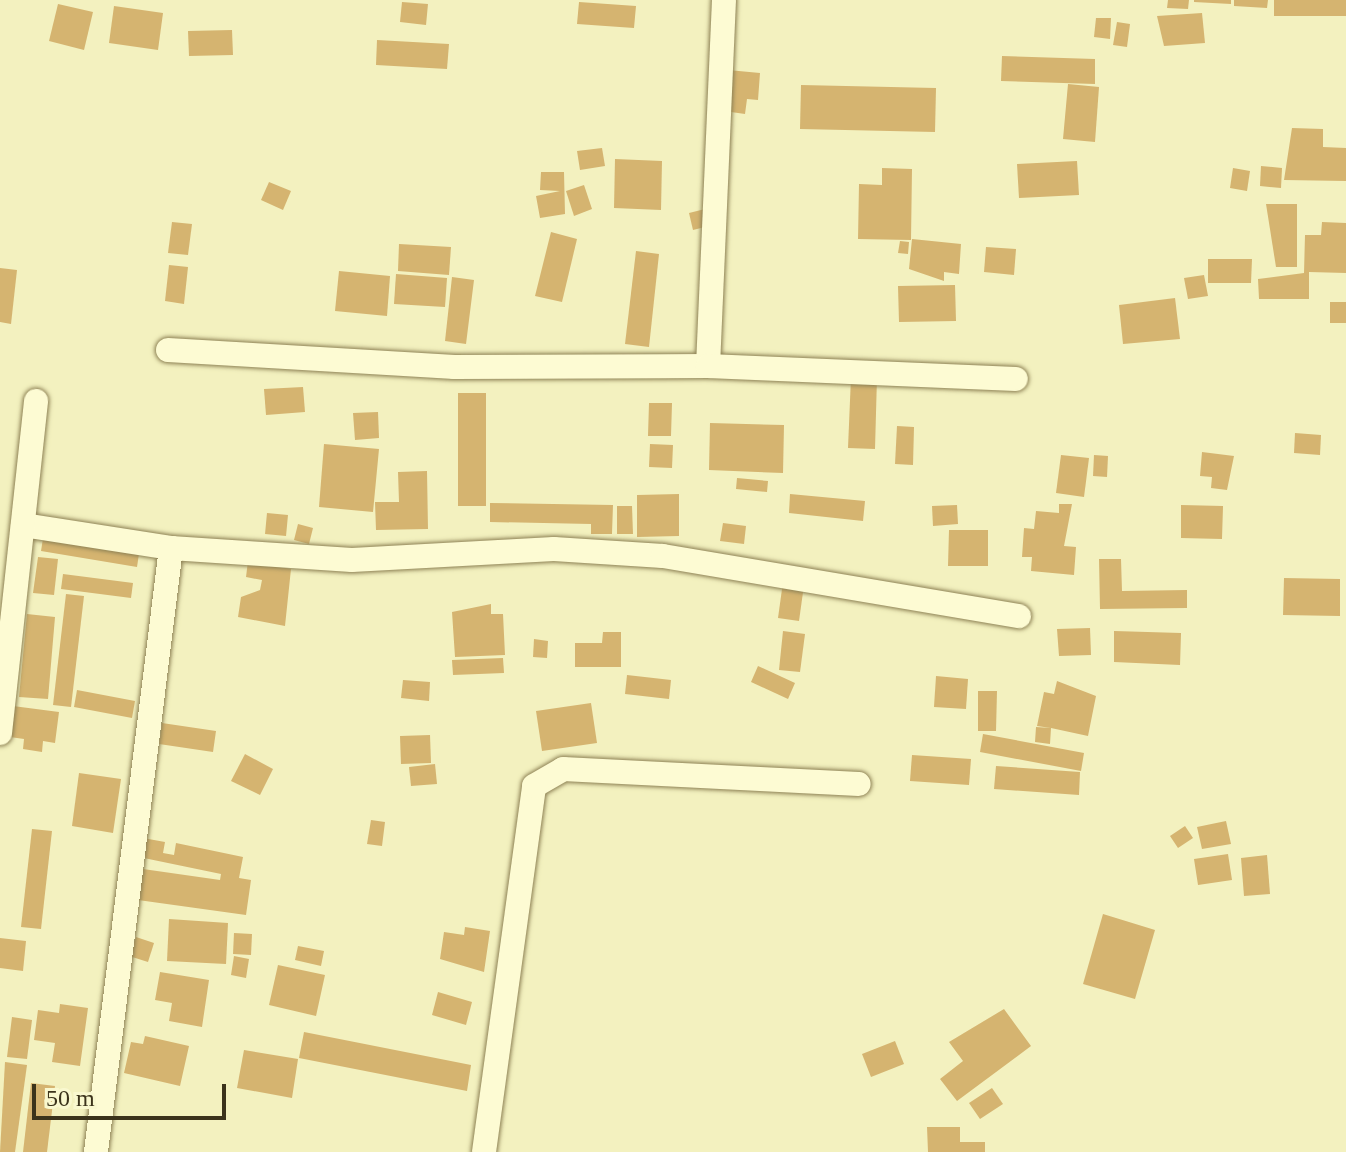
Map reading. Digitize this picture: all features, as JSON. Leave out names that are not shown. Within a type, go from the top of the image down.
[{"type":"street","points":[[708,366],[724,0]]},
{"type":"street","points":[[168,350],[454,367],[708,366],[1016,379]]},
{"type":"street","points":[[0,733],[36,401]]},
{"type":"street","points":[[23,525],[171,548],[352,560],[554,549],[663,556],[1019,616]]},
{"type":"street","points":[[96,1152],[171,548]]},
{"type":"street","points":[[484,1152],[534,786],[563,769],[859,784]]},
{"type":"building","points":[[1168,0],[1189,0],[1188,9],[1167,8]]},
{"type":"building","points":[[1231,0],[1231,4],[1194,2]]},
{"type":"building","points":[[1234,0],[1268,0],[1267,8],[1234,6]]},
{"type":"building","points":[[1274,0],[1346,0],[1346,16],[1274,16]]},
{"type":"building","points":[[402,2],[428,4],[426,25],[400,22]]},
{"type":"building","points":[[579,2],[636,6],[634,28],[577,24]]},
{"type":"building","points":[[58,4],[93,12],[84,50],[49,41]]},
{"type":"building","points":[[114,6],[163,13],[158,50],[109,43]]},
{"type":"building","points":[[1202,13],[1205,43],[1164,46],[1157,16]]},
{"type":"building","points":[[1096,18],[1111,18],[1110,39],[1094,37]]},
{"type":"building","points":[[1117,22],[1130,24],[1127,47],[1113,45]]},
{"type":"building","points":[[232,30],[233,55],[189,56],[188,31]]},
{"type":"building","points":[[377,40],[449,44],[447,69],[376,65]]},
{"type":"building","points":[[1002,56],[1095,59],[1095,84],[1001,81]]},
{"type":"building","points":[[728,70],[760,73],[758,100],[747,99],[745,114],[724,111]]},
{"type":"building","points":[[1068,84],[1099,87],[1095,142],[1063,139]]},
{"type":"building","points":[[801,85],[936,88],[935,132],[800,129]]},
{"type":"building","points":[[1292,128],[1323,129],[1323,147],[1346,148],[1346,181],[1284,180]]},
{"type":"building","points":[[602,148],[605,166],[580,170],[577,151]]},
{"type":"building","points":[[615,159],[662,161],[661,210],[614,208]]},
{"type":"building","points":[[1077,161],[1079,195],[1019,198],[1017,164]]},
{"type":"building","points":[[1261,166],[1282,168],[1281,188],[1260,186]]},
{"type":"building","points":[[882,168],[912,169],[911,240],[858,239],[859,184],[882,185]]},
{"type":"building","points":[[1233,168],[1250,171],[1247,191],[1230,188]]},
{"type":"building","points":[[541,172],[564,172],[565,214],[540,218],[536,196],[560,191],[540,190]]},
{"type":"building","points":[[269,182],[291,191],[283,210],[261,200]]},
{"type":"building","points":[[584,185],[592,209],[574,216],[566,191]]},
{"type":"building","points":[[1266,204],[1297,204],[1297,267],[1276,267]]},
{"type":"building","points":[[709,208],[713,225],[693,230],[689,213]]},
{"type":"building","points":[[172,222],[192,224],[188,255],[168,253]]},
{"type":"building","points":[[1322,222],[1346,223],[1346,273],[1309,272],[1309,299],[1259,299],[1258,279],[1304,273],[1305,235],[1321,235]]},
{"type":"building","points":[[551,232],[577,239],[562,302],[535,296]]},
{"type":"building","points":[[912,239],[961,244],[959,274],[944,272],[944,281],[909,269]]},
{"type":"building","points":[[900,241],[909,242],[908,254],[898,253]]},
{"type":"building","points":[[399,244],[451,247],[449,275],[398,271]]},
{"type":"building","points":[[986,247],[1016,249],[1014,275],[984,272]]},
{"type":"building","points":[[636,251],[659,254],[649,347],[625,344]]},
{"type":"building","points":[[1208,259],[1252,259],[1251,283],[1208,283]]},
{"type":"building","points":[[169,265],[188,267],[184,304],[165,301]]},
{"type":"building","points":[[0,268],[17,270],[11,324],[0,322]]},
{"type":"building","points":[[339,271],[390,276],[387,316],[335,311]]},
{"type":"building","points":[[396,274],[447,278],[445,307],[394,304]]},
{"type":"building","points":[[1204,275],[1208,296],[1188,299],[1184,278]]},
{"type":"building","points":[[452,277],[474,280],[466,344],[445,341]]},
{"type":"building","points":[[955,285],[956,321],[899,322],[898,286]]},
{"type":"building","points":[[1175,298],[1180,339],[1123,344],[1119,305]]},
{"type":"building","points":[[1330,302],[1346,302],[1346,323],[1330,323]]},
{"type":"building","points":[[851,377],[877,377],[875,449],[848,448]]},
{"type":"building","points":[[303,387],[305,412],[266,415],[264,389]]},
{"type":"building","points":[[458,393],[486,393],[486,506],[458,506]]},
{"type":"building","points":[[649,403],[672,403],[671,436],[648,436]]},
{"type":"building","points":[[378,412],[379,438],[355,440],[353,413]]},
{"type":"building","points":[[710,423],[784,425],[783,473],[709,470]]},
{"type":"building","points":[[897,426],[914,427],[913,465],[895,464]]},
{"type":"building","points":[[1295,433],[1321,435],[1320,455],[1294,453]]},
{"type":"building","points":[[324,444],[379,449],[373,512],[319,507]]},
{"type":"building","points":[[650,444],[673,445],[672,468],[649,467]]},
{"type":"building","points":[[1202,452],[1234,456],[1227,490],[1211,488],[1212,477],[1200,476]]},
{"type":"building","points":[[1061,455],[1089,458],[1084,497],[1056,493]]},
{"type":"building","points":[[1094,455],[1108,456],[1107,477],[1093,476]]},
{"type":"building","points":[[427,471],[428,529],[376,530],[375,502],[399,502],[398,472]]},
{"type":"building","points":[[737,478],[768,481],[767,492],[736,489]]},
{"type":"building","points":[[679,494],[679,536],[637,537],[637,495]]},
{"type":"building","points":[[790,494],[865,501],[863,521],[789,513]]},
{"type":"building","points":[[490,503],[613,505],[612,534],[591,534],[591,524],[490,522]]},
{"type":"building","points":[[1059,504],[1072,504],[1064,546],[1076,547],[1074,575],[1031,571],[1032,557],[1022,557],[1024,528],[1034,529],[1036,511],[1059,513]]},
{"type":"building","points":[[957,505],[958,524],[933,526],[932,506]]},
{"type":"building","points":[[1181,505],[1223,506],[1222,539],[1181,538]]},
{"type":"building","points":[[617,506],[632,506],[633,534],[617,534]]},
{"type":"building","points":[[267,513],[288,515],[286,536],[265,534]]},
{"type":"building","points":[[723,523],[746,526],[744,544],[720,541]]},
{"type":"building","points":[[298,524],[313,528],[309,544],[294,540]]},
{"type":"building","points":[[949,530],[988,530],[988,566],[948,566]]},
{"type":"building","points":[[44,532],[140,547],[137,567],[41,551]]},
{"type":"building","points":[[38,557],[58,559],[54,595],[33,593]]},
{"type":"building","points":[[1099,559],[1121,559],[1122,591],[1187,590],[1187,608],[1100,609]]},
{"type":"building","points":[[248,561],[291,569],[285,626],[238,617],[241,597],[260,590],[262,580],[246,577]]},
{"type":"building","points":[[63,574],[133,583],[131,598],[61,589]]},
{"type":"building","points":[[1284,578],[1340,579],[1340,616],[1283,615]]},
{"type":"building","points":[[783,582],[804,585],[799,621],[778,618]]},
{"type":"building","points":[[66,594],[84,596],[71,707],[53,705]]},
{"type":"building","points":[[491,604],[491,614],[503,614],[505,655],[455,657],[452,612]]},
{"type":"building","points":[[27,614],[55,617],[48,699],[19,697]]},
{"type":"building","points":[[1090,628],[1091,655],[1059,656],[1057,629]]},
{"type":"building","points":[[783,631],[805,634],[800,672],[779,670]]},
{"type":"building","points":[[1114,631],[1181,633],[1180,665],[1114,662]]},
{"type":"building","points":[[603,632],[621,632],[621,667],[575,667],[575,643],[602,643]]},
{"type":"building","points":[[534,639],[548,641],[547,658],[533,657]]},
{"type":"building","points":[[503,658],[504,673],[453,675],[452,660]]},
{"type":"building","points":[[758,666],[795,683],[788,699],[751,682]]},
{"type":"building","points":[[627,675],[671,680],[669,699],[625,694]]},
{"type":"building","points":[[936,676],[968,679],[966,709],[934,707]]},
{"type":"building","points":[[403,680],[430,682],[429,701],[401,698]]},
{"type":"building","points":[[1057,681],[1096,696],[1088,736],[1037,726],[1044,692],[1054,694]]},
{"type":"building","points":[[77,690],[135,701],[132,718],[74,707]]},
{"type":"building","points":[[978,691],[997,691],[996,731],[978,731]]},
{"type":"building","points":[[591,703],[597,743],[542,751],[536,711]]},
{"type":"building","points":[[13,706],[59,712],[55,743],[43,741],[42,752],[23,749],[24,739],[10,737]]},
{"type":"building","points":[[162,723],[216,731],[213,752],[159,744]]},
{"type":"building","points":[[1036,727],[1051,728],[1050,744],[1035,742]]},
{"type":"building","points":[[983,734],[1084,753],[1081,771],[980,752]]},
{"type":"building","points":[[430,735],[431,763],[401,764],[400,736]]},
{"type":"building","points":[[245,754],[273,769],[260,795],[231,781]]},
{"type":"building","points":[[912,755],[971,759],[969,785],[910,781]]},
{"type":"building","points":[[435,764],[437,784],[411,786],[409,767]]},
{"type":"building","points":[[996,766],[1080,772],[1079,795],[994,789]]},
{"type":"building","points":[[79,773],[121,779],[113,833],[72,826]]},
{"type":"building","points":[[371,820],[385,822],[382,846],[367,844]]},
{"type":"building","points":[[1226,821],[1231,844],[1202,849],[1197,827]]},
{"type":"building","points":[[1185,826],[1193,838],[1178,848],[1170,836]]},
{"type":"building","points":[[32,829],[52,831],[41,929],[21,927]]},
{"type":"building","points":[[143,838],[165,842],[163,853],[174,855],[176,843],[243,857],[239,878],[251,880],[246,915],[138,900],[143,869],[220,880],[221,874],[139,857]]},
{"type":"building","points":[[1228,854],[1232,880],[1198,885],[1194,859]]},
{"type":"building","points":[[1267,855],[1270,894],[1244,896],[1241,858]]},
{"type":"building","points":[[1103,914],[1155,930],[1135,999],[1083,984]]},
{"type":"building","points":[[169,919],[228,923],[226,964],[167,961]]},
{"type":"building","points":[[465,927],[490,931],[484,972],[440,959],[444,932],[464,935]]},
{"type":"building","points":[[234,933],[252,934],[251,955],[233,954]]},
{"type":"building","points":[[136,937],[154,943],[148,962],[129,956]]},
{"type":"building","points":[[0,938],[26,941],[23,971],[0,968]]},
{"type":"building","points":[[298,946],[324,951],[321,966],[295,960]]},
{"type":"building","points":[[234,956],[249,959],[246,978],[231,975]]},
{"type":"building","points":[[278,965],[325,975],[316,1016],[269,1005]]},
{"type":"building","points":[[160,972],[209,980],[202,1027],[169,1021],[172,1003],[155,1000]]},
{"type":"building","points":[[438,992],[472,1002],[466,1025],[432,1015]]},
{"type":"building","points":[[60,1004],[88,1008],[80,1066],[52,1062],[55,1043],[34,1040],[38,1010],[59,1013]]},
{"type":"building","points":[[1004,1009],[1031,1046],[957,1101],[940,1079],[963,1061],[949,1042]]},
{"type":"building","points":[[12,1017],[32,1020],[27,1059],[7,1057]]},
{"type":"building","points":[[304,1032],[471,1065],[467,1091],[299,1058]]},
{"type":"building","points":[[145,1036],[189,1046],[180,1086],[124,1073],[131,1042],[143,1044]]},
{"type":"building","points":[[895,1041],[904,1064],[871,1077],[862,1054]]},
{"type":"building","points":[[244,1050],[298,1059],[292,1098],[237,1088]]},
{"type":"building","points":[[5,1062],[27,1065],[15,1152],[0,1152]]},
{"type":"building","points":[[31,1083],[55,1086],[47,1152],[23,1152]]},
{"type":"building","points":[[992,1088],[1003,1104],[980,1119],[969,1103]]},
{"type":"building","points":[[927,1127],[960,1127],[960,1142],[985,1142],[985,1152],[928,1152]]}]
